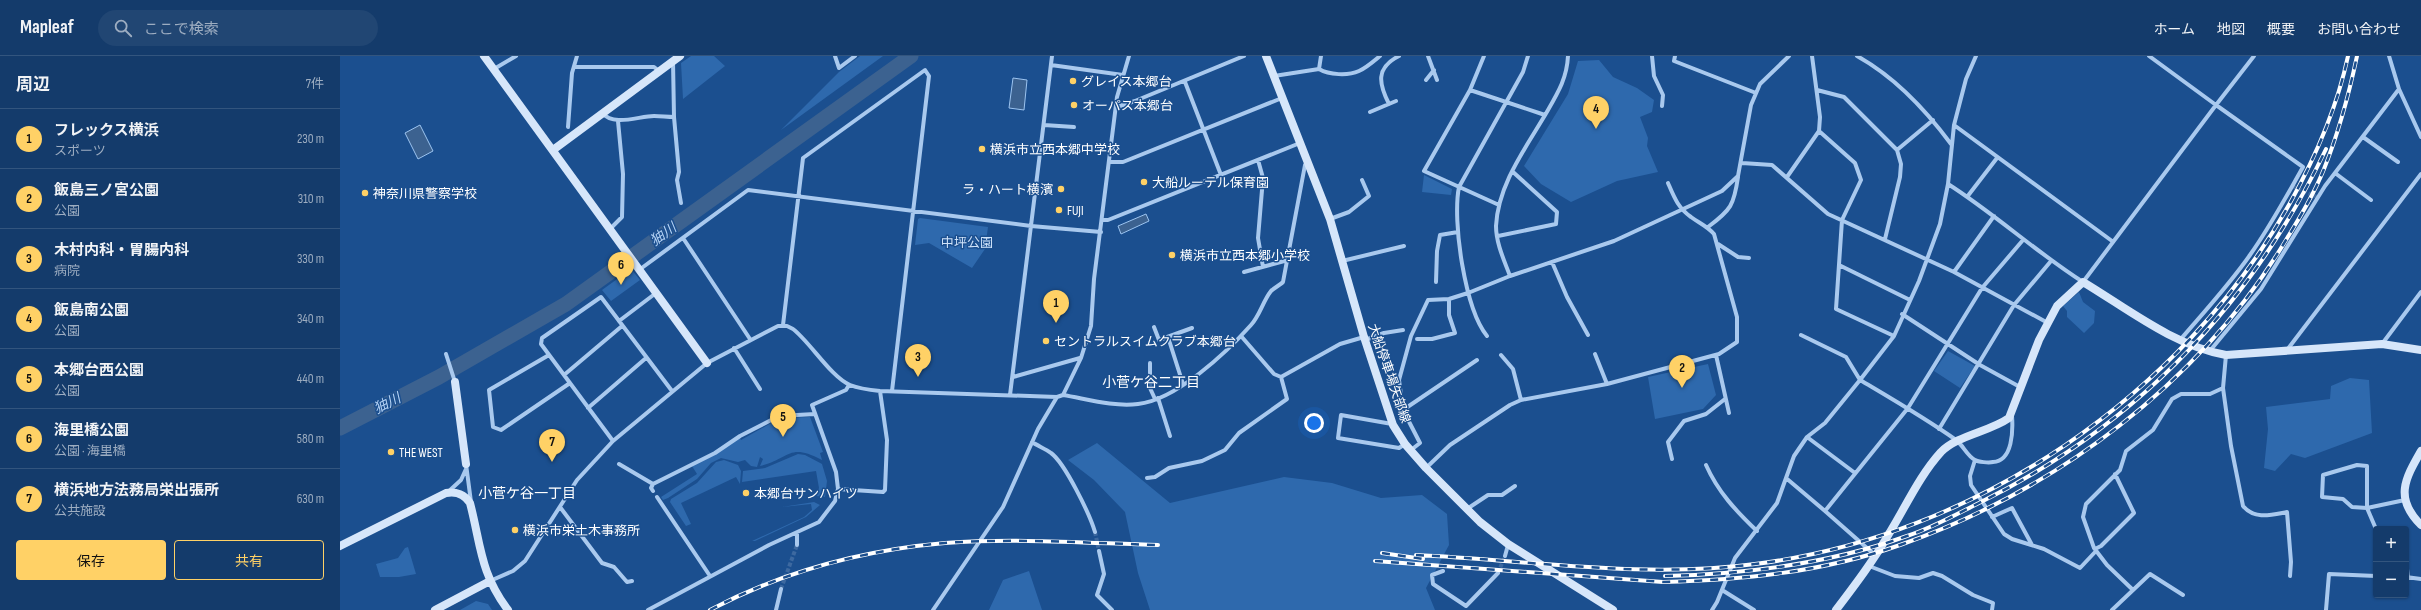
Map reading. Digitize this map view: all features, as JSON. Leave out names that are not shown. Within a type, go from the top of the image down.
[{"type":"street","points":[[484,56],[707,363]]},
{"type":"street","points":[[493,69],[516,56]]},
{"type":"street","points":[[568,127],[572,73],[577,56]]},
{"type":"street","points":[[835,56],[839,68],[855,56]]},
{"type":"street","points":[[1010,395],[1052,56]]},
{"type":"street","points":[[1062,395],[1081,358],[1091,326],[1094,279],[1116,106],[1128,56]]},
{"type":"street","points":[[1116,106],[1135,101],[1185,82],[1244,56]]},
{"type":"street","name":"大船停車場矢部線","points":[[1266,56],[1330,219],[1365,338],[1393,424],[1406,444],[1426,468],[1467,509],[1508,544],[1613,610]]},
{"type":"street","points":[[1319,69],[1321,56]]},
{"type":"street","points":[[1274,76],[1319,69],[1325,73],[1338,74],[1359,71],[1380,56]]},
{"type":"street","points":[[1389,104],[1380,80],[1384,70],[1393,59],[1400,56]]},
{"type":"street","points":[[1428,56],[1437,80]]},
{"type":"street","points":[[1484,56],[1470,90],[1424,171],[1499,205]]},
{"type":"street","points":[[1487,336],[1480,327],[1468,293],[1458,232],[1456,199],[1459,187],[1523,72],[1528,56]]},
{"type":"street","points":[[1510,276],[1499,246],[1496,227],[1499,205],[1513,172],[1565,80],[1568,56]]},
{"type":"street","points":[[1652,56],[1654,76],[1663,94],[1662,106]]},
{"type":"street","points":[[1675,56],[1674,61],[1756,93]]},
{"type":"street","points":[[1782,56],[1788,57]]},
{"type":"street","points":[[1787,177],[1819,131],[1820,117],[1812,56]]},
{"type":"street","points":[[1857,56],[1887,75],[1933,120],[1951,144]]},
{"type":"street","points":[[1712,610],[1735,558],[1777,503],[1794,456],[1808,436],[1825,423],[1894,336],[1940,224],[1948,184],[1954,125],[1966,79],[1976,56]]},
{"type":"street","points":[[2149,56],[2303,167],[2272,222],[2250,255],[2224,291],[2180,340]]},
{"type":"street","points":[[1836,610],[1876,556],[1926,472],[1942,451],[1957,441],[2002,423],[2009,418],[2020,387],[2057,306],[2083,282],[2112,241],[2254,56]]},
{"type":"street","points":[[2389,56],[2399,89],[2421,137]]},
{"type":"street","points":[[1708,227],[1730,210],[1734,201],[1738,176],[1742,163],[1751,105],[1760,84],[1788,57]]},
{"type":"street","points":[[553,150],[677,58]]},
{"type":"street","points":[[677,58],[674,117],[681,203]]},
{"type":"street","points":[[1051,65],[1123,75]]},
{"type":"street","points":[[575,67],[654,67],[659,71]]},
{"type":"street","points":[[783,325],[803,158],[925,70],[929,76],[892,391]]},
{"type":"street","points":[[1426,80],[1434,70]]},
{"type":"street","points":[[1185,82],[1221,175]]},
{"type":"street","points":[[2209,352],[2261,289],[2335,173],[2399,89]]},
{"type":"street","points":[[1470,90],[1545,115]]},
{"type":"street","points":[[1817,90],[1844,97],[1897,150],[1901,164],[1900,177],[1885,239]]},
{"type":"street","points":[[1109,162],[1123,162],[1282,98]]},
{"type":"street","points":[[1370,112],[1396,101]]},
{"type":"street","points":[[602,113],[607,118],[618,121],[655,116],[674,117]]},
{"type":"street","points":[[1897,150],[1933,120]]},
{"type":"street","points":[[610,229],[622,216],[622,174],[618,121]]},
{"type":"street","points":[[1044,125],[1074,127]]},
{"type":"street","points":[[1954,125],[2112,241]]},
{"type":"street","points":[[1819,131],[1855,164],[1860,173],[1861,180],[1842,220],[1836,309],[1894,336]]},
{"type":"street","points":[[2363,137],[2398,162]]},
{"type":"street","points":[[1102,220],[1108,220],[1300,142]]},
{"type":"street","points":[[1968,197],[1997,158]]},
{"type":"street","points":[[1258,160],[1263,178],[1258,238],[1263,267]]},
{"type":"street","points":[[436,610],[513,571],[524,561],[585,470],[613,441],[672,391],[707,363],[750,339],[783,325],[796,331],[849,385],[880,391],[1057,397],[1062,395],[1123,405],[1140,404],[1157,398],[1183,384],[1241,336],[1256,319],[1271,291],[1284,282],[1299,192],[1305,164],[1308,162]]},
{"type":"street","points":[[1742,163],[1772,165],[1828,214],[1954,272],[2048,324]]},
{"type":"street","points":[[1498,236],[1556,224],[1557,212],[1513,172]]},
{"type":"street","points":[[2335,173],[2371,200]]},
{"type":"street","points":[[2286,352],[2421,174]]},
{"type":"street","points":[[1411,450],[1420,443],[1403,410],[1399,380],[1412,330],[1428,300],[1449,299],[1468,293],[1510,276],[1614,241],[1722,190],[1738,176]]},
{"type":"street","points":[[1330,219],[1349,212],[1369,196],[1362,180]]},
{"type":"street","points":[[1426,468],[1450,445],[1510,405],[1521,400],[1607,384],[1716,355],[1737,342],[1737,317],[1718,244],[1708,227],[1676,203],[1668,183]]},
{"type":"street","points":[[1948,184],[1994,216],[2051,261],[2083,282],[2180,340],[2209,352],[2226,355],[2286,352],[2382,344],[2421,350]]},
{"type":"street","points":[[639,269],[748,190],[1031,226],[1100,232]]},
{"type":"street","points":[[1954,272],[1994,216]]},
{"type":"street","points":[[1436,282],[1437,251],[1440,235],[1458,232]]},
{"type":"street","points":[[683,238],[750,339]]},
{"type":"street","points":[[1825,511],[1908,408],[1949,344],[1982,288],[2023,240]]},
{"type":"street","points":[[1718,244],[1738,257],[1749,258]]},
{"type":"street","points":[[1342,261],[1404,246]]},
{"type":"street","points":[[1244,272],[1288,260]]},
{"type":"street","points":[[1939,429],[1980,365],[2014,305],[2051,261]]},
{"type":"street","points":[[1552,262],[1567,297],[1588,335]]},
{"type":"street","points":[[1839,265],[1910,300]]},
{"type":"street","points":[[2382,344],[2421,292]]},
{"type":"street","points":[[619,321],[656,293]]},
{"type":"street","points":[[613,441],[541,344],[542,338],[601,297],[672,391]]},
{"type":"street","points":[[1417,339],[1432,339],[1455,333],[1449,315],[1449,299]]},
{"type":"street","points":[[1902,314],[1980,365],[2020,387]]},
{"type":"street","points":[[564,375],[622,326]]},
{"type":"street","points":[[1154,327],[1159,340],[1192,328]]},
{"type":"street","points":[[1281,377],[1340,344],[1403,330]]},
{"type":"street","points":[[1801,335],[1846,357],[1860,380],[1908,408],[1957,441],[1975,460],[1994,462],[2002,459],[2007,453],[2013,429],[2012,412]]},
{"type":"street","points":[[1241,336],[1274,374],[1281,377]]},
{"type":"street","points":[[1168,337],[1183,384]]},
{"type":"street","points":[[734,348],[760,389]]},
{"type":"street","points":[[1595,354],[1607,384]]},
{"type":"street","points":[[447,355],[455,382],[472,510]]},
{"type":"street","points":[[549,355],[489,390],[493,427],[500,430],[570,384]]},
{"type":"street","points":[[1501,355],[1513,369],[1521,400]]},
{"type":"street","points":[[1716,355],[1729,413]]},
{"type":"street","points":[[2226,355],[2222,388],[2231,446],[2243,506],[2249,513],[2266,516],[2287,512],[2292,562],[2290,576]]},
{"type":"street","points":[[588,408],[646,358]]},
{"type":"street","points":[[1013,377],[1081,358]]},
{"type":"street","points":[[1403,410],[1477,360]]},
{"type":"street","points":[[1150,363],[1150,388],[1157,398],[1170,436]]},
{"type":"street","points":[[1147,478],[1155,477],[1169,468],[1202,461],[1225,450],[1239,433],[1287,399],[1281,377]]},
{"type":"street","points":[[648,610],[710,576],[746,559],[769,545],[797,534],[819,522],[828,514],[835,501],[838,489],[836,472],[812,405],[846,390],[849,385]]},
{"type":"street","points":[[2134,590],[2107,565],[2096,550],[2086,532],[2083,517],[2086,504],[2120,470],[2126,451],[2153,430],[2172,399],[2182,394],[2210,394],[2222,388]]},
{"type":"street","points":[[838,489],[883,492],[885,490],[887,440],[880,391]]},
{"type":"street","points":[[933,610],[1003,507],[1032,442],[1057,397]]},
{"type":"street","points":[[1672,459],[1668,442],[1684,421],[1706,414],[1725,399]]},
{"type":"street","points":[[653,484],[715,453],[740,436],[779,416],[815,414]]},
{"type":"street","points":[[1393,424],[1341,415],[1338,438],[1399,448],[1406,444]]},
{"type":"street","points":[[1808,436],[1855,473]]},
{"type":"street","points":[[1032,442],[1052,454],[1069,475],[1091,518],[1095,532]]},
{"type":"street","points":[[2421,451],[2406,477],[2405,500],[2412,516],[2421,524]]},
{"type":"street","points":[[1975,460],[1970,476],[1971,485],[2004,534],[2012,539],[2032,545],[2080,568],[2096,550],[2134,514],[2115,474]]},
{"type":"street","points":[[340,546],[446,493],[464,475],[466,464]]},
{"type":"street","points":[[619,464],[653,484]]},
{"type":"street","points":[[2375,526],[2367,508],[2367,466],[2357,464],[2323,475],[2322,497],[2343,499],[2352,507],[2367,508],[2405,500]]},
{"type":"street","points":[[1706,465],[1712,480],[1726,499],[1757,531]]},
{"type":"street","points":[[1786,478],[1876,556]]},
{"type":"street","points":[[653,484],[651,488],[653,491]]},
{"type":"street","points":[[1467,509],[1488,495],[1502,495],[1515,486]]},
{"type":"street","points":[[446,493],[463,495],[470,503],[484,568],[490,582],[508,610]]},
{"type":"street","points":[[657,497],[710,576]]},
{"type":"street","points":[[560,507],[602,563],[614,567],[627,582],[632,581]]},
{"type":"street","points":[[1992,517],[2012,508],[2032,545]]},
{"type":"street","points":[[797,534],[797,545]]},
{"type":"street","points":[[1505,556],[1508,544]]},
{"type":"street","points":[[1099,551],[1104,574],[1097,595],[1112,610]]},
{"type":"street","points":[[1869,566],[1895,576],[1919,578],[1933,573],[1942,576],[1973,595],[1993,602],[1992,610]]},
{"type":"street","points":[[1443,571],[1432,575],[1433,584],[1466,606],[1498,573]]},
{"type":"street","points":[[2112,610],[2150,574],[2183,595]]},
{"type":"street","points":[[2326,610],[2329,574],[2373,576]]},
{"type":"street","points":[[2409,578],[2421,579]]},
{"type":"street","points":[[776,610],[781,589]]},
{"type":"street","points":[[1722,590],[1754,610]]},
{"type":"green space","points":[[691,56],[714,56],[725,66],[683,99],[681,63]]},
{"type":"green space","points":[[860,56],[883,56],[781,130],[839,72]]},
{"type":"green space","points":[[1599,60],[1613,77],[1637,88],[1654,100],[1652,112],[1640,117],[1648,138],[1647,146],[1658,172],[1617,181],[1571,202],[1541,184],[1524,166],[1568,94],[1578,61]]},
{"type":"green space","points":[[1424,175],[1452,189],[1451,195],[1422,192]]},
{"type":"green space","name":"中坪公園","points":[[920,218],[988,227],[985,249],[972,268],[929,243],[915,245],[918,219]]},
{"type":"green space","points":[[631,269],[640,280],[611,301],[602,290]]},
{"type":"green space","points":[[2079,292],[2083,302],[2095,311],[2094,323],[2084,333],[2067,317],[2067,311],[2063,306]]},
{"type":"green space","points":[[1948,351],[1975,366],[1960,388],[1934,371]]},
{"type":"green space","points":[[1708,364],[1716,395],[1703,409],[1655,419],[1648,377]]},
{"type":"green space","points":[[2350,378],[2369,380],[2372,433],[2305,458],[2291,454],[2275,471],[2264,468],[2268,429],[2266,407],[2330,399],[2331,386]]},
{"type":"green space","points":[[810,417],[823,452],[820,453],[822,460],[802,452],[795,452],[760,466],[763,459],[760,457],[757,467],[751,466],[745,460],[738,462],[721,458],[711,463],[697,479],[668,498],[663,500],[661,497],[697,474],[692,466],[740,438],[741,440],[780,418]]},
{"type":"green space","points":[[1097,443],[1170,503],[1284,477],[1332,483],[1381,498],[1422,495],[1447,514],[1449,545],[1426,588],[1435,610],[1150,610],[1138,573],[1125,512],[1094,480],[1068,460]]},
{"type":"green space","points":[[798,454],[805,455],[822,464],[827,481],[825,497],[816,496],[819,488],[816,471],[742,482],[743,471],[765,468]]},
{"type":"green space","points":[[724,460],[738,465],[741,471],[740,484],[736,477],[681,503],[691,524],[686,526],[670,502],[671,499],[697,483],[716,462]]},
{"type":"green space","points":[[814,502],[820,505],[806,517],[755,541],[752,541],[804,517],[812,510],[811,504],[782,507]]},
{"type":"green space","points":[[408,547],[416,574],[399,577],[380,577],[376,564],[398,558],[405,548]]},
{"type":"green space","points":[[1029,571],[1042,610],[989,610],[1003,580]]},
{"type":"green space","points":[[476,601],[488,604],[492,610],[460,610]]},
{"type":"shaded area","points":[[1013,78],[1027,80],[1024,110],[1009,108]]},
{"type":"shaded area","points":[[420,125],[433,151],[418,159],[405,133]]},
{"type":"shaded area","points":[[1146,214],[1149,221],[1121,234],[1118,226]]},
{"type":"waterway","name":"㹨川","points":[[340,428],[439,377],[566,304],[911,56]]},
{"type":"tunnel","points":[[2292,186],[2319,198]]},
{"type":"tunnel","points":[[1095,532],[1099,551]]},
{"type":"tunnel","points":[[781,589],[797,545]]},
{"type":"tunnel","points":[[1498,573],[1505,556]]},
{"type":"railway","points":[[1416,555],[1628,569],[1671,570],[1755,564],[1837,548],[1917,523],[1993,488],[2065,445],[2132,395],[2192,337],[2245,273],[2290,203],[2317,150],[2332,113],[2348,56]]},
{"type":"railway","points":[[1375,561],[1663,582],[1753,577],[1842,562],[1900,545],[1958,522],[2014,494],[2068,462],[2120,426],[2167,385],[2211,340],[2251,292],[2286,240],[2320,178],[2329,156],[2347,99],[2357,56]]},
{"type":"railway","points":[[1665,576],[1726,573],[1788,566],[1848,554],[1878,546],[1934,525],[1979,503],[2036,472],[2088,437],[2138,399],[2183,356],[2224,310],[2262,260],[2296,206],[2326,149]]},
{"type":"railway","points":[[710,610],[737,596],[795,574],[854,557],[915,546],[998,541],[1052,541],[1158,545]]},
{"type":"railway","points":[[1382,553],[1423,559]]},
{"type":"place","name":"グレイス本郷台","points":[[1073,81]]},
{"type":"place","name":"オーパス本郷台","points":[[1074,105]]},
{"type":"place","name":"飯島南公園","points":[[1596,129]]},
{"type":"place","name":"横浜市立西本郷中学校","points":[[982,149]]},
{"type":"place","name":"大船ルーテル保育園","points":[[1144,182]]},
{"type":"place","name":"ラ・ハート横濱","points":[[1061,189]]},
{"type":"place","name":"神奈川県警察学校","points":[[365,193]]},
{"type":"place","name":"FUJI","points":[[1059,210]]},
{"type":"place","name":"横浜市立西本郷小学校","points":[[1172,255]]},
{"type":"place","name":"海里橋公園","points":[[621,285]]},
{"type":"place","name":"フレックス横浜","points":[[1056,323]]},
{"type":"place","name":"セントラルスイムクラブ本郷台","points":[[1046,341]]},
{"type":"place","name":"木村内科・胃腸内科","points":[[918,377]]},
{"type":"place","name":"飯島三ノ宮公園","points":[[1682,388]]},
{"type":"place","name":"本郷台西公園","points":[[783,437]]},
{"type":"place","name":"THE WEST","points":[[391,452]]},
{"type":"place","name":"横浜地方法務局栄出張所","points":[[552,462]]},
{"type":"place","name":"本郷台サンハイツ","points":[[746,493]]},
{"type":"place","name":"横浜市栄土木事務所","points":[[515,530]]},
{"type":"district","name":"小菅ケ谷二丁目","points":[[1151,382]]},
{"type":"district","name":"小菅ケ谷一丁目","points":[[527,493]]}]
